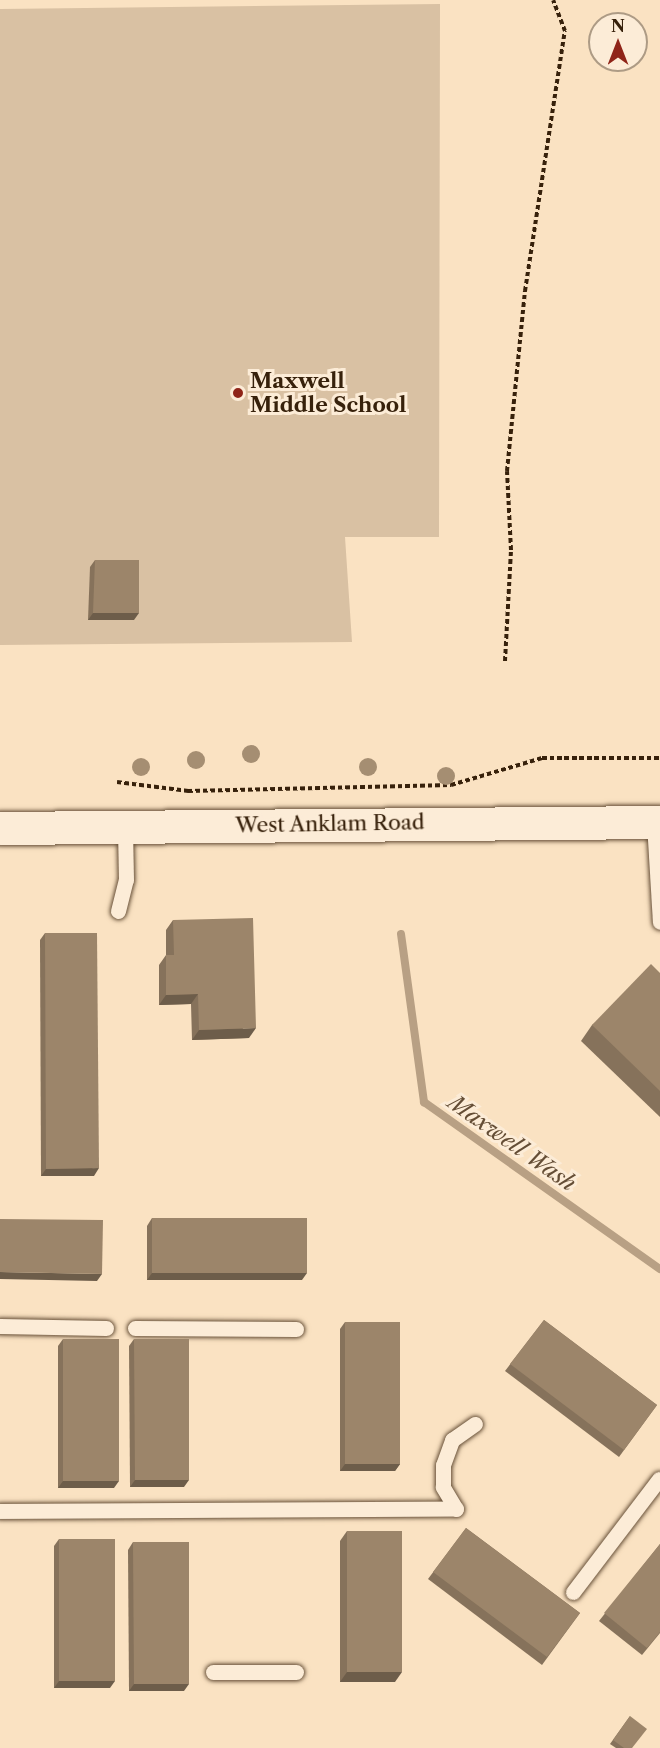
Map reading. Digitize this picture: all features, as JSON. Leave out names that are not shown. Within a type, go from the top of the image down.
[{"type":"main road","name":"West Anklam Road","points":[[0,828],[657,822]]},
{"type":"lane","points":[[657,822],[660,922]]},
{"type":"lane","points":[[118,911],[126,880],[125,826]]},
{"type":"lane","points":[[0,1326],[106,1328]]},
{"type":"lane","points":[[135,1328],[296,1329]]},
{"type":"lane","points":[[0,1511],[456,1509],[443,1487],[443,1465],[452,1440],[475,1424]]},
{"type":"lane","points":[[573,1592],[659,1479]]},
{"type":"lane","points":[[213,1672],[296,1672]]},
{"type":"path","points":[[505,662],[511,550],[507,471],[525,291],[565,31],[554,0]]},
{"type":"path","points":[[117,782],[188,791],[451,785],[542,758],[660,758]]},
{"type":"shaded area","name":"Maxwell Middle School","points":[[440,4],[439,537],[345,537],[352,642],[0,645],[0,9]]},
{"type":"building","points":[[95,560],[139,560],[139,613],[93,613]]},
{"type":"building","points":[[253,918],[256,1028],[199,1030],[198,994],[166,995],[166,955],[174,955],[173,920]]},
{"type":"building","points":[[45,933],[97,933],[99,1168],[46,1169]]},
{"type":"building","points":[[651,964],[660,973],[660,1091],[592,1025]]},
{"type":"building","points":[[152,1218],[307,1218],[307,1273],[152,1273]]},
{"type":"building","points":[[0,1219],[103,1220],[102,1274],[0,1272]]},
{"type":"building","points":[[544,1320],[657,1405],[624,1450],[510,1364]]},
{"type":"building","points":[[345,1322],[400,1322],[400,1464],[345,1464]]},
{"type":"building","points":[[63,1339],[119,1339],[119,1481],[63,1481]]},
{"type":"building","points":[[134,1339],[189,1339],[189,1480],[135,1480]]},
{"type":"building","points":[[466,1528],[580,1613],[547,1657],[433,1572]]},
{"type":"building","points":[[347,1531],[402,1531],[402,1672],[347,1672]]},
{"type":"building","points":[[59,1539],[115,1539],[115,1681],[59,1681]]},
{"type":"building","points":[[133,1542],[189,1542],[189,1684],[134,1684]]},
{"type":"building","points":[[660,1544],[660,1632],[647,1648],[604,1613]]},
{"type":"building","points":[[630,1716],[647,1729],[632,1748],[624,1748],[613,1740]]},
{"type":"waterway","name":"Maxwell Wash","points":[[401,934],[424,1102],[660,1269]]},
{"type":"place","name":"Maxwell Middle School","points":[[238,393]]}]
